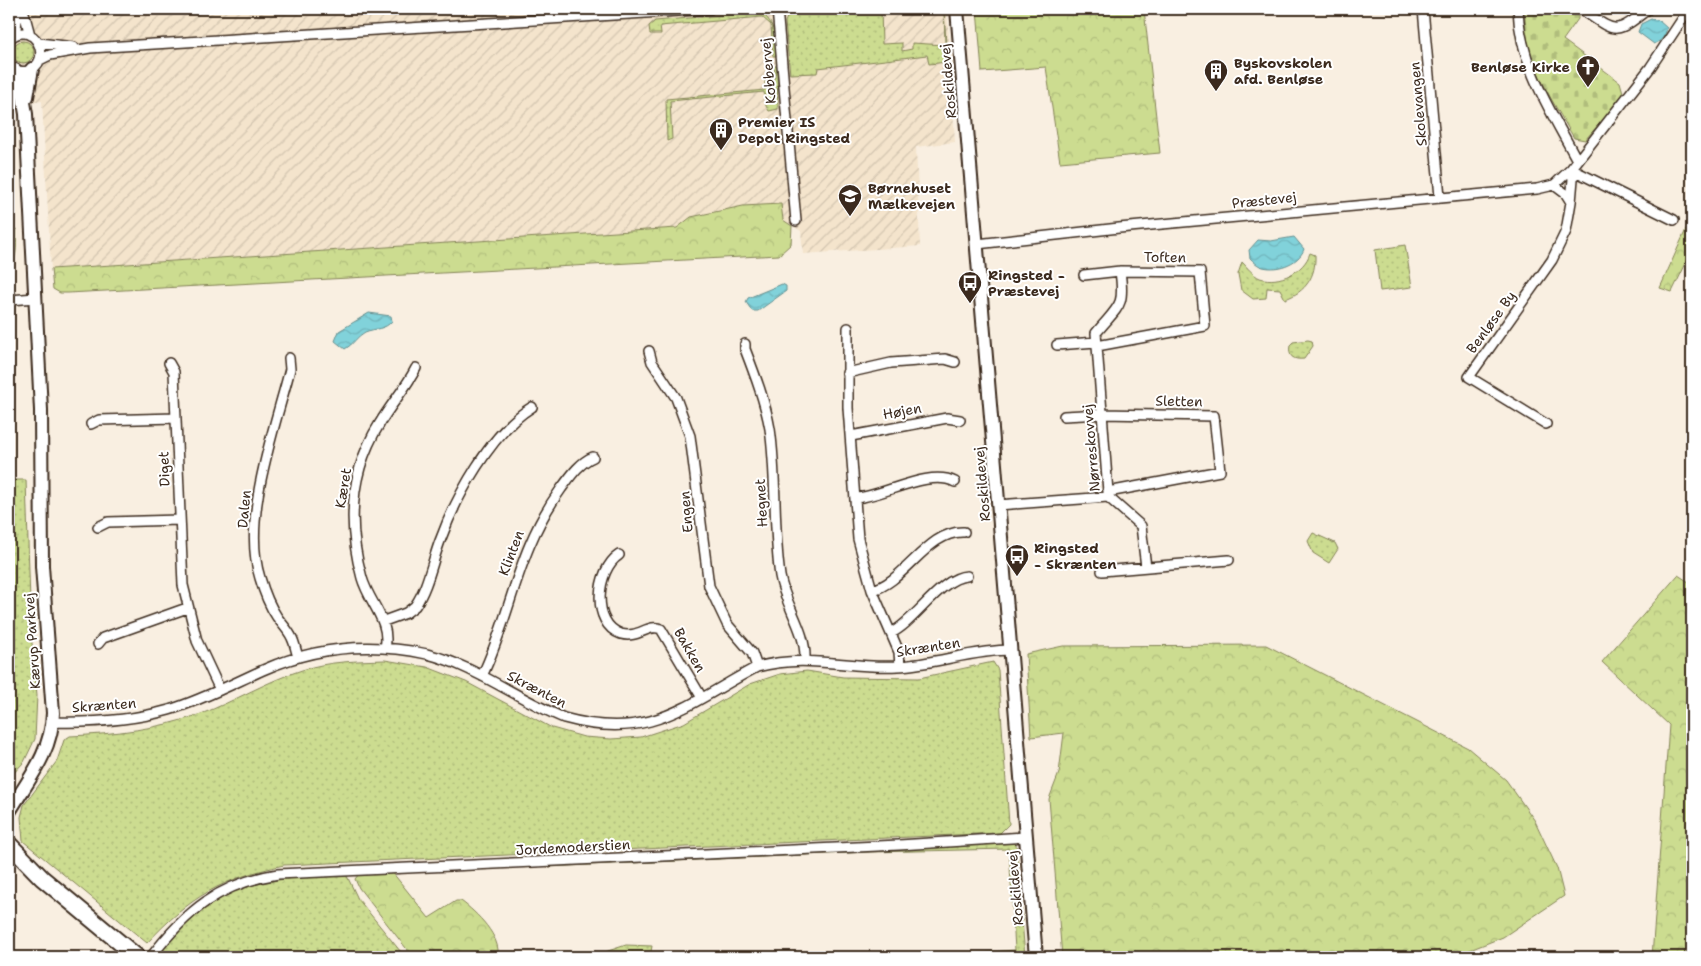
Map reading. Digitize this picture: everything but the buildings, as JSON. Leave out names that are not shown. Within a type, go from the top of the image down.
[{"type":"main road","points":[[9,844],[42,878],[137,957]]},
{"type":"main road","points":[[9,857],[42,878]]},
{"type":"street","points":[[10,38],[16,29],[18,9]]},
{"type":"street","points":[[23,9],[30,35],[39,43],[41,52],[36,64]]},
{"type":"street","points":[[12,68],[24,71],[50,55],[90,48],[710,9]]},
{"type":"street","name":"Kobbervej","points":[[777,9],[796,221]]},
{"type":"street","name":"Roskildevej","points":[[957,9],[1036,957]]},
{"type":"street","name":"Skolevangen","points":[[1423,9],[1440,197]]},
{"type":"street","points":[[1518,9],[1521,38],[1533,78],[1577,160]]},
{"type":"street","points":[[1581,9],[1608,28],[1618,30],[1648,9]]},
{"type":"street","points":[[1571,202],[1566,194],[1554,185],[1571,169],[1632,93],[1690,11]]},
{"type":"street","points":[[10,38],[21,34],[30,35]]},
{"type":"street","points":[[39,43],[90,48]]},
{"type":"street","name":"Kærup Parkvej","points":[[26,114],[36,64]]},
{"type":"street","name":"Kærup Parkvej","points":[[9,812],[47,749],[53,722],[42,566],[41,410],[26,114],[20,79],[12,68]]},
{"type":"street","points":[[1571,169],[1674,220]]},
{"type":"street","name":"Benløse By","points":[[1546,424],[1469,377],[1552,260],[1566,231],[1573,178],[1571,169]]},
{"type":"street","name":"Præstevej","points":[[977,244],[1440,197],[1537,189],[1554,185]]},
{"type":"street","name":"Toften","points":[[1084,275],[1120,271],[1200,272],[1206,326],[1096,344]]},
{"type":"street","name":"Nørreskovvej","points":[[1120,271],[1123,297],[1120,304],[1096,333],[1108,494],[1141,526],[1146,567]]},
{"type":"street","points":[[9,300],[36,298]]},
{"type":"street","points":[[848,328],[847,373],[859,542],[872,590],[899,652],[900,666]]},
{"type":"street","name":"Hegnet","points":[[745,344],[745,349],[759,385],[770,431],[777,543],[782,587],[804,641],[805,659]]},
{"type":"street","points":[[1057,345],[1096,344]]},
{"type":"street","name":"Engen","points":[[649,351],[652,362],[676,398],[690,436],[695,460],[706,571],[711,592],[727,624],[752,653],[757,666]]},
{"type":"street","name":"Dalen","points":[[289,358],[290,369],[263,470],[257,508],[255,546],[256,562],[264,589],[276,616],[293,639],[298,657]]},
{"type":"street","points":[[847,373],[891,363],[945,359],[955,362]]},
{"type":"street","name":"Diget","points":[[169,363],[174,372],[180,557],[187,608],[197,642],[220,690]]},
{"type":"street","name":"Kæret","points":[[384,621],[368,596],[357,556],[352,524],[354,486],[368,444],[380,423],[409,383],[416,368]]},
{"type":"street","points":[[385,648],[386,629],[384,621],[406,613],[415,606],[422,594],[447,523],[468,482],[507,429],[521,414],[532,407]]},
{"type":"street","name":"Sletten","points":[[998,505],[1108,494],[1220,471],[1214,416],[1102,414],[1064,416]]},
{"type":"street","points":[[91,424],[100,420],[176,418]]},
{"type":"street","name":"Højen","points":[[851,436],[947,418],[960,420]]},
{"type":"street","name":"Klinten","points":[[482,676],[498,639],[518,569],[537,525],[567,480],[584,461],[593,457]]},
{"type":"street","points":[[855,498],[914,482],[946,479],[955,482]]},
{"type":"street","points":[[98,527],[108,522],[179,520]]},
{"type":"street","points":[[872,590],[883,585],[940,540],[957,532],[964,532]]},
{"type":"street","name":"Bakken","points":[[619,555],[609,564],[601,584],[601,605],[607,620],[615,630],[625,635],[640,634],[654,627],[662,629],[702,698]]},
{"type":"street","points":[[1102,571],[1229,560]]},
{"type":"street","points":[[892,633],[940,591],[955,580],[967,576]]},
{"type":"street","points":[[98,644],[103,638],[187,608]]},
{"type":"street","name":"Skrænten","points":[[53,722],[125,720],[170,710],[298,657],[338,649],[385,648],[406,650],[445,660],[482,676],[564,718],[606,726],[634,725],[663,718],[757,666],[785,660],[805,659],[857,666],[900,666],[984,652],[1011,650]]},
{"type":"street","name":"Kærup Parkvej","points":[[9,796],[34,772]]},
{"type":"street","name":"Jordemoderstien","points":[[151,957],[177,925],[204,902],[237,884],[278,874],[880,846],[1026,837]]},
{"type":"shaded area","points":[[9,9],[947,9],[955,142],[916,147],[920,246],[803,254],[801,231],[783,220],[780,204],[743,206],[691,217],[677,228],[51,269],[42,101],[15,105],[9,79]]},
{"type":"green space","points":[[798,9],[881,9],[882,44],[902,43],[902,51],[912,49],[912,43],[945,45],[944,9],[947,62],[929,64],[927,55],[818,68],[817,73],[790,74],[785,22],[789,12]]},
{"type":"green space","points":[[886,9],[937,9],[886,13]]},
{"type":"green space","points":[[977,9],[1144,9],[1160,153],[1060,162],[1046,67],[982,72]]},
{"type":"green space","points":[[1525,9],[1573,9],[1578,12],[1578,19],[1563,40],[1620,82],[1624,96],[1585,140],[1574,138],[1540,76],[1528,44],[1525,27]]},
{"type":"green space","points":[[757,12],[768,19],[771,24],[777,56],[773,56],[771,25],[762,17],[660,26],[661,34],[650,34],[649,26],[655,21]]},
{"type":"green space","points":[[23,41],[31,44],[34,52],[31,60],[23,63],[15,60],[12,52],[15,44]]},
{"type":"green space","points":[[774,66],[777,66],[778,109],[769,111],[766,106],[764,92],[670,101],[672,139],[667,141],[666,99],[765,90],[765,78],[775,78]]},
{"type":"green space","points":[[9,143],[12,211],[9,211]]},
{"type":"green space","points":[[781,204],[783,220],[792,226],[791,244],[779,255],[68,293],[60,293],[53,289],[51,269],[677,228],[691,217],[743,206]]},
{"type":"green space","points":[[1692,216],[1692,251],[1672,292],[1660,288]]},
{"type":"green space","points":[[11,228],[16,229],[16,249],[12,263],[9,266]]},
{"type":"green space","points":[[1405,245],[1412,287],[1380,291],[1375,250]]},
{"type":"green space","points":[[1310,253],[1315,255],[1314,270],[1304,288],[1292,296],[1285,299],[1280,289],[1267,288],[1266,298],[1253,299],[1241,290],[1238,274],[1242,262],[1257,277],[1267,279],[1283,278],[1297,271],[1307,260]]},
{"type":"green space","points":[[1312,341],[1313,346],[1304,359],[1292,357],[1290,345],[1293,342]]},
{"type":"green space","points":[[9,480],[26,480],[31,633],[37,695],[35,739],[24,762],[9,778]]},
{"type":"green space","points":[[1313,533],[1335,543],[1338,549],[1329,563],[1313,553],[1308,541]]},
{"type":"green space","points":[[1678,575],[1692,584],[1692,957],[1652,957],[1669,725],[1602,662]]},
{"type":"green space","points":[[1266,645],[1468,748],[1506,780],[1535,821],[1557,868],[1564,896],[1503,937],[1452,957],[1062,957],[1049,799],[1059,773],[1064,733],[1031,737],[1026,654],[1063,646]]},
{"type":"green space","points":[[385,660],[427,667],[466,682],[552,728],[584,737],[611,739],[641,737],[684,723],[750,684],[780,674],[807,671],[843,677],[919,678],[993,662],[998,670],[1009,824],[1000,833],[284,865],[242,876],[208,892],[178,913],[147,943],[23,841],[21,817],[24,805],[57,761],[64,740],[70,736],[103,734],[153,727],[201,714],[276,680],[312,667],[333,663]]},
{"type":"green space","points":[[1014,842],[1016,844],[1025,957],[966,957],[968,954],[1015,950],[1009,849],[870,852],[547,867],[547,865]]},
{"type":"green space","points":[[392,872],[429,918],[456,901],[461,901],[481,918],[492,933],[498,949],[498,957],[413,957],[359,888],[355,879],[359,874]]},
{"type":"green space","points":[[320,875],[347,876],[358,899],[405,957],[158,957],[167,942],[195,915],[227,894],[261,883]]},
{"type":"green space","points":[[626,945],[652,946],[650,957],[598,957],[608,951]]},
{"type":"water","points":[[1651,19],[1658,20],[1667,28],[1663,38],[1654,44],[1638,32],[1641,24]]},
{"type":"water","points":[[1294,237],[1304,249],[1292,263],[1266,268],[1250,258],[1249,250],[1258,240],[1271,241]]},
{"type":"water","points":[[782,284],[786,286],[786,291],[758,311],[752,311],[746,302],[748,298]]},
{"type":"water","points":[[369,313],[391,316],[392,321],[383,327],[365,332],[345,349],[335,341],[339,331]]},
{"type":"place","name":"Benløse Kirke","points":[[1588,88]]},
{"type":"place","name":"Byskovskolen afd. Benløse","points":[[1216,92]]},
{"type":"place","name":"Premier IS Depot Ringsted","points":[[721,151]]},
{"type":"place","name":"Børnehuset Mælkevejen","points":[[850,217]]},
{"type":"place","name":"Ringsted - Præstevej","points":[[970,304]]},
{"type":"place","name":"Ringsted - Skrænten","points":[[1017,577]]}]
